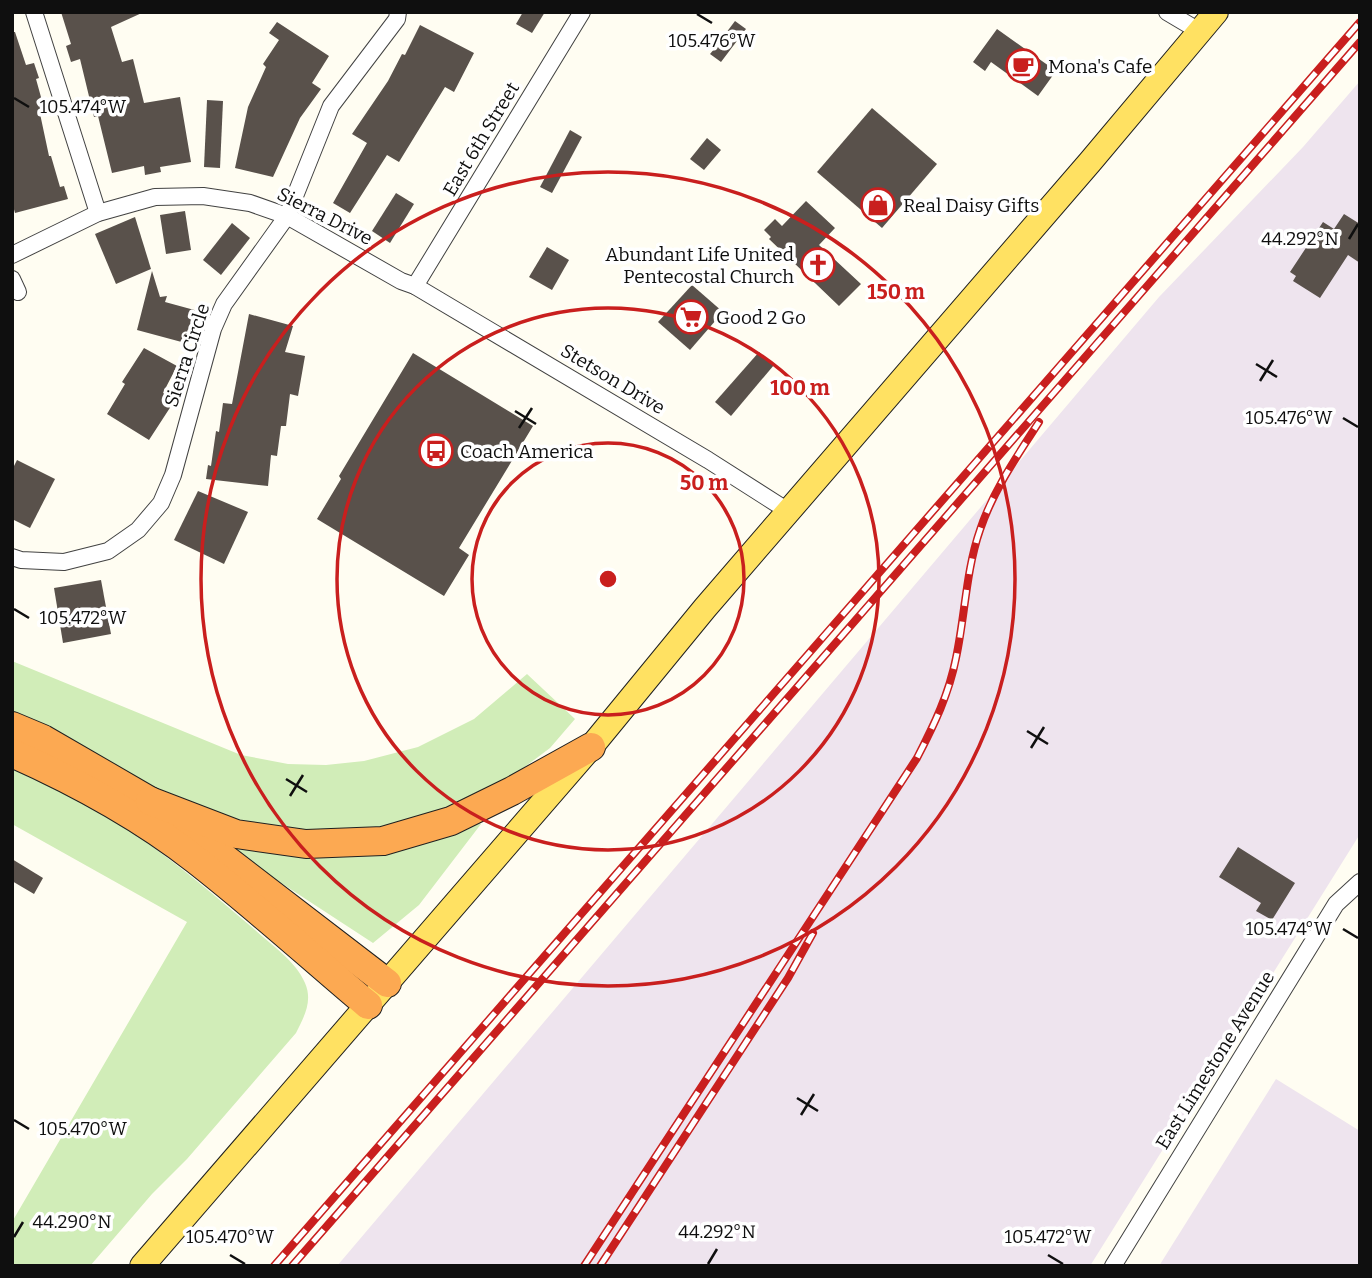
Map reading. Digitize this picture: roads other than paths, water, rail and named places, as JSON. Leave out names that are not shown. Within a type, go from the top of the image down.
[{"type":"highway","points":[[12,726],[44,738],[150,801],[387,983]]},
{"type":"highway","points":[[150,801],[236,834],[306,844],[383,841],[451,821],[591,747]]},
{"type":"highway","points":[[12,753],[66,777],[136,819],[195,859],[368,1005]]},
{"type":"main road","points":[[142,1266],[591,747],[705,608],[1216,12]]},
{"type":"street","points":[[34,12],[98,213]]},
{"type":"street","name":"Sierra Circle","points":[[12,557],[21,560],[64,562],[108,551],[138,530],[161,503],[173,475],[213,329],[225,304],[287,216],[331,106],[397,19],[398,12]]},
{"type":"street","name":"East 6th Street","points":[[415,286],[582,12]]},
{"type":"street","points":[[1167,12],[1199,32]]},
{"type":"street","name":"Sierra Drive","points":[[12,255],[98,213],[155,197],[203,196],[250,203],[287,216],[401,281],[415,286]]},
{"type":"street","name":"Stetson Drive","points":[[415,286],[789,511]]},
{"type":"street","name":"East Limestone Avenue","points":[[1113,1266],[1336,904],[1360,882]]},
{"type":"railway","points":[[274,1266],[1360,22]]},
{"type":"railway","points":[[292,1266],[1360,42]]},
{"type":"railway","points":[[584,1266],[917,758],[940,709],[953,671],[975,545],[985,516],[1014,461],[1039,422]]},
{"type":"railway","points":[[600,1266],[788,978],[813,933]]},
{"type":"place","name":"Mona's Cafe","points":[[1023,66]]},
{"type":"place","name":"Real Daisy Gifts","points":[[878,205]]},
{"type":"place","name":"Abundant Life United Pentecostal Church","points":[[818,265]]},
{"type":"place","name":"Good 2 Go","points":[[691,317]]},
{"type":"place","name":"Coach America","points":[[436,451]]}]
